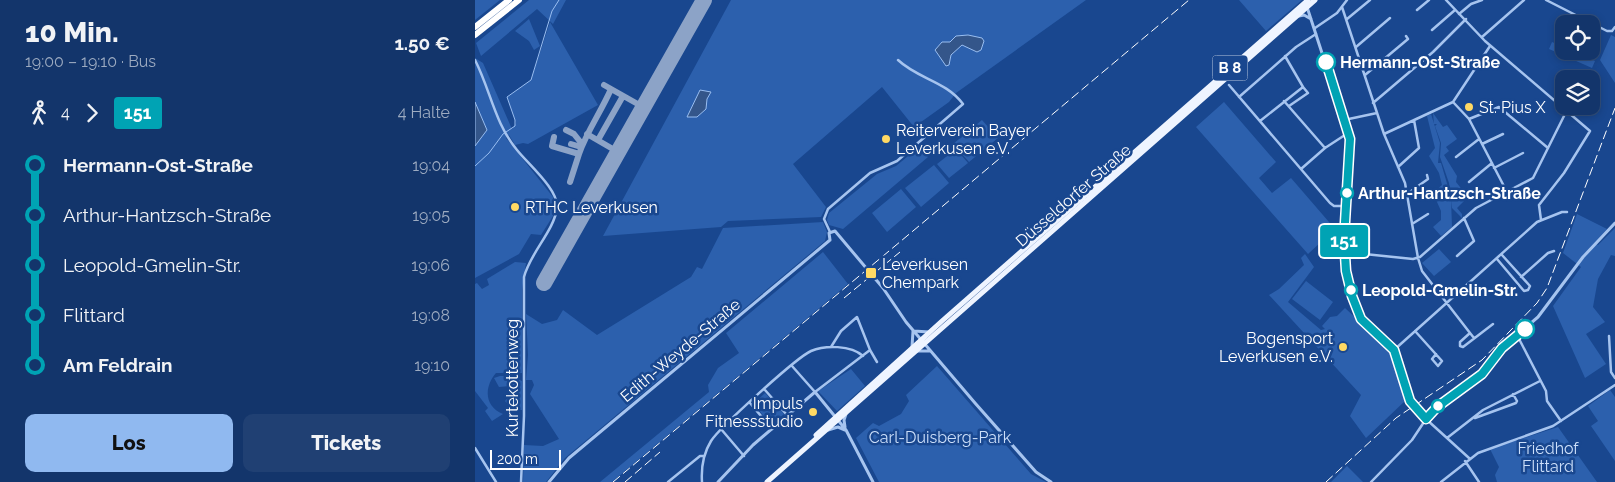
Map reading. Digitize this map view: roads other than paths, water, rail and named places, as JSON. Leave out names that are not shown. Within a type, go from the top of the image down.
[{"type":"highway","points":[[475,27],[509,0]]},
{"type":"highway","points":[[475,35],[519,0]]},
{"type":"main road","name":"Düsseldorfer Straße","points":[[848,410],[923,341],[1306,2],[1315,0]]},
{"type":"main road","name":"Düsseldorfer Straße","points":[[1122,166],[1295,18],[1306,2]]},
{"type":"main road","name":"Düsseldorfer Straße","points":[[923,341],[930,332],[1029,248]]},
{"type":"main road","name":"Düsseldorfer Straße","points":[[837,418],[882,375],[913,350]]},
{"type":"main road","name":"B 8","points":[[765,482],[848,410]]},
{"type":"main road","name":"B 8","points":[[765,482],[826,431],[837,418]]},
{"type":"street","points":[[1315,28],[1342,7],[1347,0]]},
{"type":"street","points":[[1347,19],[1370,0]]},
{"type":"street","points":[[1417,10],[1429,0]]},
{"type":"street","points":[[1446,0],[1481,37],[1555,102]]},
{"type":"street","points":[[1459,14],[1471,4],[1482,0]]},
{"type":"street","points":[[1481,37],[1524,0]]},
{"type":"street","points":[[1546,0],[1607,31],[1612,31],[1615,27]]},
{"type":"street","points":[[1306,2],[1349,133],[1345,252],[1347,276],[1359,315],[1394,350],[1410,401],[1414,407],[1469,458]]},
{"type":"street","points":[[1342,7],[1373,103],[1407,194],[1418,258],[1425,276],[1446,305],[1474,338]]},
{"type":"street","points":[[1433,30],[1455,10]]},
{"type":"street","points":[[1295,18],[1304,15],[1312,20]]},
{"type":"street","points":[[1356,48],[1390,18]]},
{"type":"street","points":[[1373,103],[1433,52],[1465,19]]},
{"type":"street","points":[[1239,97],[1285,56],[1317,34]]},
{"type":"street","points":[[1365,75],[1408,39],[1406,36]]},
{"type":"street","points":[[1384,134],[1453,102],[1491,45]]},
{"type":"street","points":[[1285,56],[1308,93],[1289,106]]},
{"type":"street","name":"Kurtekottenweg","points":[[475,60],[507,135],[517,150],[553,192],[557,203],[555,218],[526,266],[523,286],[524,416],[521,482]]},
{"type":"street","points":[[831,240],[830,232],[824,219],[828,209],[872,171],[897,161],[963,104],[946,87],[919,75],[898,60]]},
{"type":"street","points":[[1229,85],[1330,203],[1334,206],[1346,206]]},
{"type":"street","points":[[1260,121],[1303,87]]},
{"type":"street","points":[[1284,101],[1325,148]]},
{"type":"street","points":[[1453,102],[1469,119],[1507,192]]},
{"type":"street","points":[[1469,119],[1499,107],[1548,148]]},
{"type":"street","points":[[1345,120],[1377,113]]},
{"type":"street","points":[[1345,252],[1418,258],[1476,208],[1533,178],[1564,115]]},
{"type":"street","points":[[1541,220],[1539,205],[1564,173],[1590,131],[1570,115]]},
{"type":"street","points":[[1398,166],[1419,148],[1414,120]]},
{"type":"street","points":[[1301,169],[1325,148],[1349,133]]},
{"type":"street","points":[[1482,144],[1503,134]]},
{"type":"street","points":[[1455,158],[1479,139]]},
{"type":"street","points":[[1494,168],[1523,153]]},
{"type":"street","points":[[1469,182],[1492,163]]},
{"type":"street","points":[[1407,194],[1428,179],[1427,175]]},
{"type":"street","points":[[1394,350],[1541,220],[1567,212]]},
{"type":"street","points":[[1412,224],[1428,214]]},
{"type":"street","points":[[1457,256],[1474,241],[1464,218]]},
{"type":"street","points":[[1371,482],[1412,440],[1426,419],[1437,407],[1482,374],[1502,348],[1538,317],[1583,257],[1615,223]]},
{"type":"street","points":[[830,232],[835,231],[838,237],[883,288],[913,330],[1032,468],[1041,477],[1051,482]]},
{"type":"street","name":"Edith-Weyde-Straße","points":[[549,482],[569,458],[831,240],[836,240],[838,237]]},
{"type":"street","points":[[1521,276],[1548,253],[1554,251]]},
{"type":"street","points":[[1497,259],[1525,291],[1528,290],[1530,286],[1501,255]]},
{"type":"street","points":[[831,347],[841,331],[857,318],[877,362]]},
{"type":"street","points":[[1470,333],[1460,342],[1460,346],[1463,348],[1493,324]]},
{"type":"street","points":[[913,330],[930,332]]},
{"type":"street","points":[[913,330],[913,350],[931,351]]},
{"type":"street","points":[[1415,331],[1443,361],[1438,366],[1432,359],[1436,354]]},
{"type":"street","points":[[1517,335],[1547,391],[1547,401],[1561,422]]},
{"type":"street","points":[[1609,336],[1611,372],[1615,378]]},
{"type":"street","points":[[702,482],[704,456],[710,442],[721,429],[792,366],[810,352],[831,347],[855,351],[863,356]]},
{"type":"street","points":[[718,482],[772,428],[870,350]]},
{"type":"street","points":[[792,366],[846,430],[873,482]]},
{"type":"street","points":[[1447,438],[1483,410],[1540,381]]},
{"type":"street","points":[[1441,482],[1469,458],[1503,442],[1561,422],[1615,385]]},
{"type":"street","points":[[765,390],[787,415]]},
{"type":"street","points":[[1471,420],[1515,403],[1517,401],[1513,394]]},
{"type":"street","points":[[750,403],[772,428]]},
{"type":"street","points":[[846,430],[844,420],[848,410]]},
{"type":"street","points":[[826,431],[838,427],[846,430]]},
{"type":"street","points":[[721,429],[744,456]]},
{"type":"street","points":[[475,448],[496,482]]},
{"type":"street","points":[[668,482],[699,456],[704,456]]},
{"type":"street","points":[[1465,461],[1479,482]]},
{"type":"waterway","points":[[475,166],[489,153],[503,134],[515,126],[515,120],[507,97],[531,80],[552,11],[559,0]]},
{"type":"railway","points":[[613,482],[1189,0]]},
{"type":"railway","points":[[1326,482],[1396,418],[1482,360],[1537,303],[1547,288],[1615,108]]},
{"type":"railway","points":[[844,298],[900,252]]},
{"type":"railway","points":[[625,482],[660,452]]},
{"type":"place","name":"Hermann-Ost-Straße","points":[[1326,62]]},
{"type":"place","name":"St. Pius X","points":[[1469,107]]},
{"type":"place","name":"Reiterverein Bayer Leverkusen e.V.","points":[[886,139]]},
{"type":"place","name":"Arthur-Hantzsch-Straße","points":[[1347,193]]},
{"type":"place","name":"RTHC Leverkusen","points":[[515,207]]},
{"type":"place","name":"Leverkusen Chempark","points":[[871,273]]},
{"type":"place","name":"Leopold-Gmelin-Str.","points":[[1351,290]]},
{"type":"place","name":"Bogensport Leverkusen e.V.","points":[[1343,347]]},
{"type":"place","name":"Impuls Fitnessstudio","points":[[813,412]]},
{"type":"park label","name":"Carl-Duisberg-Park","points":[[940,437]]},
{"type":"park label","name":"Friedhof Flittard","points":[[1548,457]]}]
